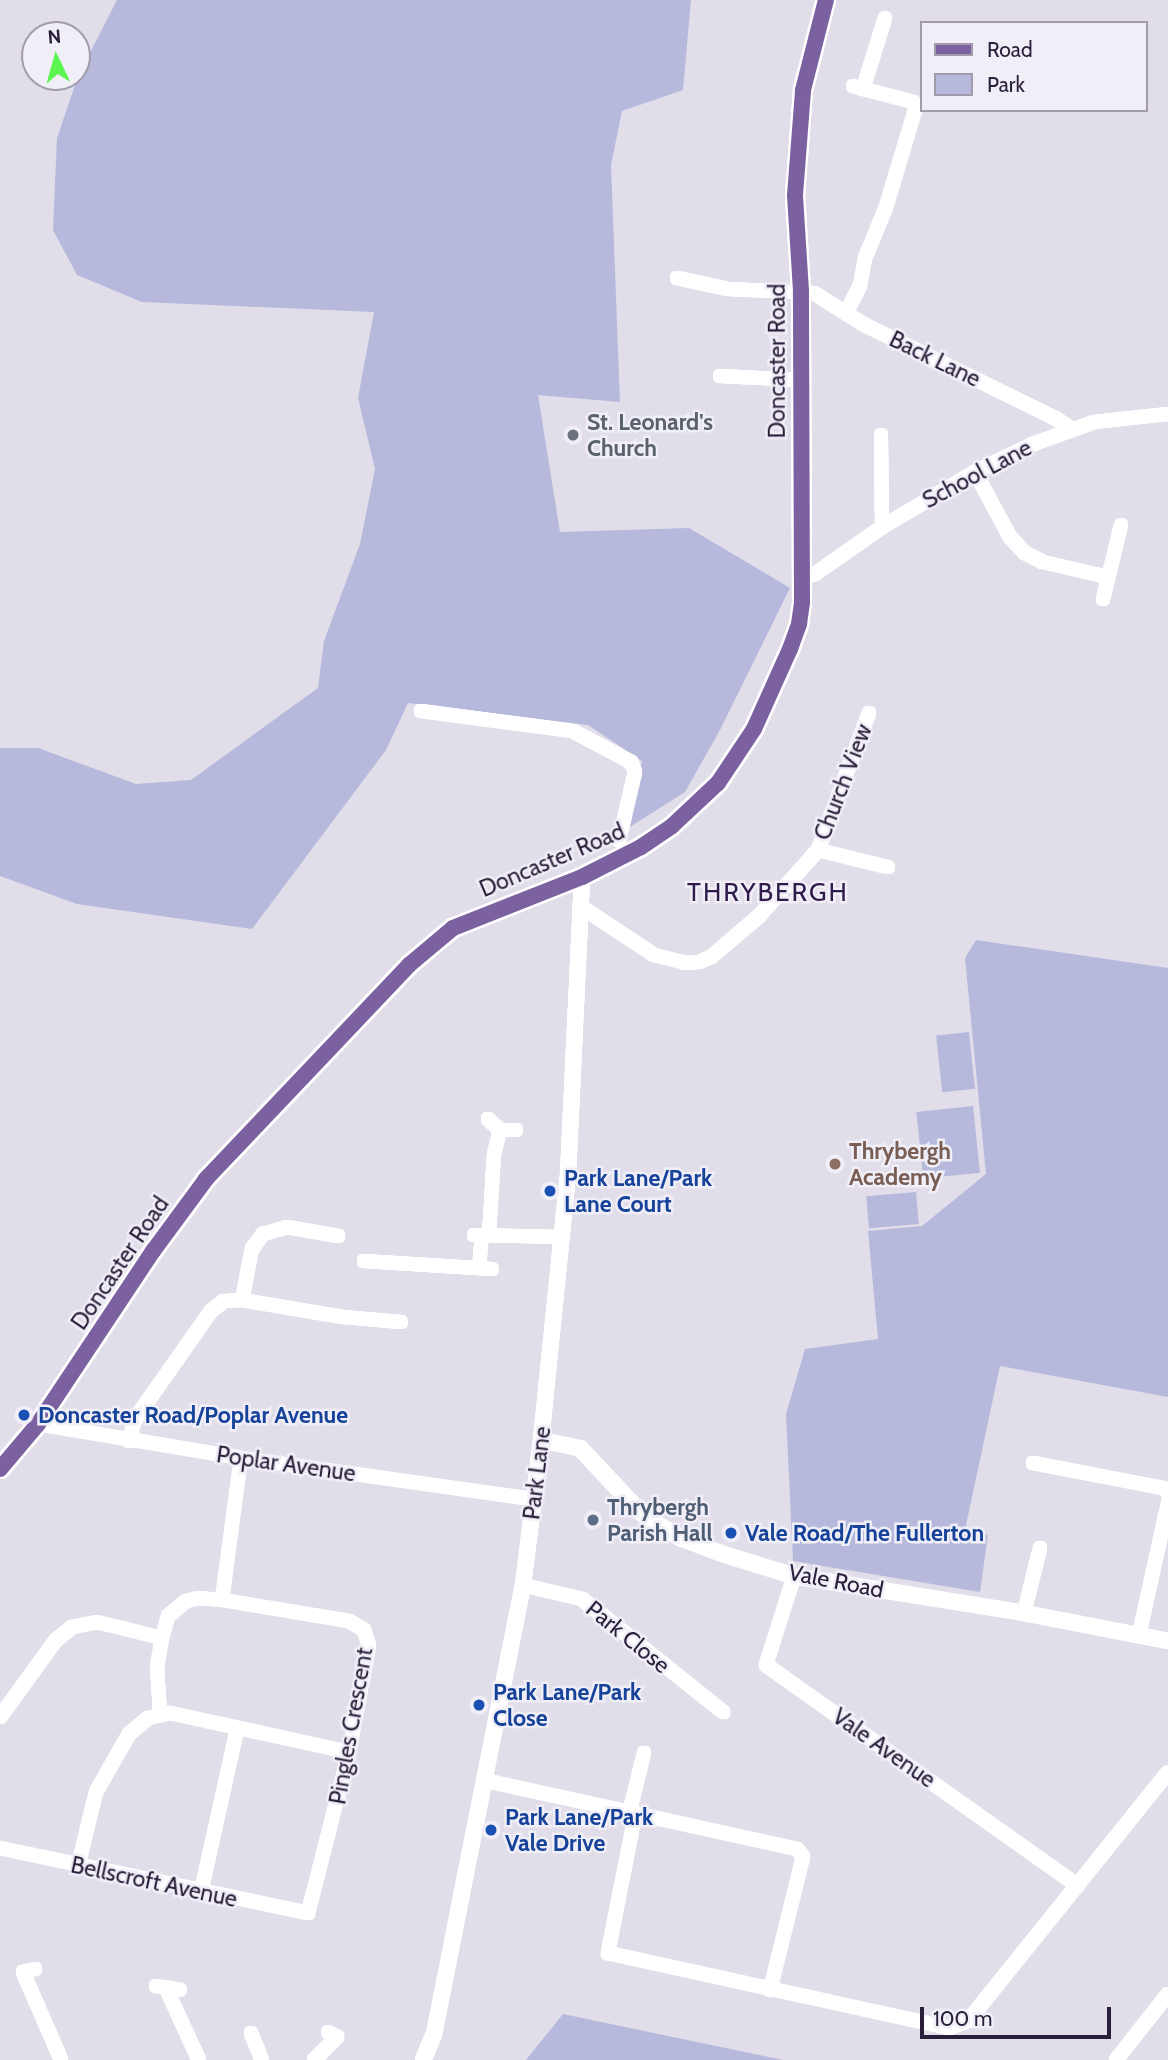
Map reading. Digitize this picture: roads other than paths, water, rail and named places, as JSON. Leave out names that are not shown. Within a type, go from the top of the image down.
[{"type":"main road","name":"Doncaster Road","points":[[0,1469],[38,1424],[153,1251],[206,1179],[410,965],[453,928],[582,877],[641,847],[672,826],[718,783],[737,756],[790,649],[799,624],[803,578],[801,291],[794,195],[803,90],[826,0]]},
{"type":"street","points":[[846,313],[860,286],[865,258],[886,207],[916,107],[913,102],[858,87],[885,18]]},
{"type":"street","points":[[677,278],[728,289],[801,291]]},
{"type":"street","name":"Back Lane","points":[[801,291],[825,298],[846,313],[1055,418],[1070,429]]},
{"type":"street","points":[[720,376],[800,380]]},
{"type":"street","name":"School Lane","points":[[803,578],[815,574],[882,527],[975,472],[1070,429],[1094,422],[1168,414]]},
{"type":"street","points":[[880,435],[882,527]]},
{"type":"street","points":[[975,472],[1010,537],[1025,553],[1043,562],[1108,577]]},
{"type":"street","points":[[1103,598],[1121,525]]},
{"type":"street","points":[[421,711],[573,731],[631,762],[635,772],[618,841]]},
{"type":"street","name":"Church View","points":[[818,850],[869,713]]},
{"type":"street","points":[[583,908],[654,955],[678,962],[699,962],[710,957],[759,916],[818,850],[888,867]]},
{"type":"street","name":"Park Lane","points":[[423,2060],[435,2034],[442,1986],[523,1585],[562,1237],[574,1083],[583,908],[582,877]]},
{"type":"street","points":[[488,1119],[499,1129],[516,1130]]},
{"type":"street","points":[[479,1268],[499,1129]]},
{"type":"street","points":[[242,1300],[252,1249],[263,1234],[288,1227],[338,1236]]},
{"type":"street","points":[[482,1235],[562,1237]]},
{"type":"street","points":[[364,1261],[492,1269]]},
{"type":"street","points":[[129,1441],[134,1422],[211,1311],[224,1301],[242,1300],[343,1317],[401,1322]]},
{"type":"street","name":"Poplar Avenue","points":[[38,1424],[241,1458],[534,1499]]},
{"type":"street","name":"Vale Road","points":[[541,1440],[580,1448],[638,1510],[669,1532],[726,1555],[794,1576],[1024,1613],[1168,1641]]},
{"type":"street","points":[[222,1600],[241,1458]]},
{"type":"street","points":[[1033,1463],[1163,1488],[1168,1492]]},
{"type":"street","points":[[1139,1635],[1168,1503]]},
{"type":"street","points":[[1024,1613],[1041,1548]]},
{"type":"street","name":"Vale Avenue","points":[[794,1576],[766,1665],[1078,1886]]},
{"type":"street","name":"Park Close","points":[[523,1585],[582,1599],[723,1712]]},
{"type":"street","name":"Pingles Crescent","points":[[160,1714],[157,1666],[168,1616],[176,1607],[198,1598],[222,1600],[349,1621],[364,1630],[369,1646],[349,1752],[308,1913]]},
{"type":"street","points":[[0,1717],[57,1640],[72,1627],[97,1622],[162,1638]]},
{"type":"street","points":[[78,1866],[96,1792],[108,1768],[138,1725],[160,1714],[170,1713],[349,1752]]},
{"type":"street","points":[[201,1892],[237,1728]]},
{"type":"street","points":[[644,1753],[608,1953],[949,2028],[968,2021],[1168,1772]]},
{"type":"street","points":[[483,1780],[797,1849],[803,1857],[770,1990]]},
{"type":"street","name":"Bellscroft Avenue","points":[[0,1848],[308,1913]]},
{"type":"street","points":[[35,1969],[23,1972],[61,2060]]},
{"type":"street","points":[[180,1990],[161,1987],[199,2060]]},
{"type":"street","points":[[1116,2060],[1168,1994]]},
{"type":"street","points":[[314,2060],[337,2037],[328,2032]]},
{"type":"street","points":[[251,2033],[262,2060]]},
{"type":"place","name":"St. Leonard's Church","points":[[573,435]]},
{"type":"place","name":"Thrybergh Academy","points":[[835,1164]]},
{"type":"place","name":"Park Lane/Park Lane Court","points":[[550,1191]]},
{"type":"place","name":"Doncaster Road/Poplar Avenue","points":[[24,1415]]},
{"type":"place","name":"Thrybergh Parish Hall","points":[[593,1520]]},
{"type":"place","name":"Vale Road/The Fullerton","points":[[731,1533]]},
{"type":"place","name":"Park Lane/Park Close","points":[[479,1705]]},
{"type":"place","name":"Park Lane/Park Vale Drive","points":[[491,1830]]},
{"type":"district","name":"THRYBERGH","points":[[768,893]]}]
